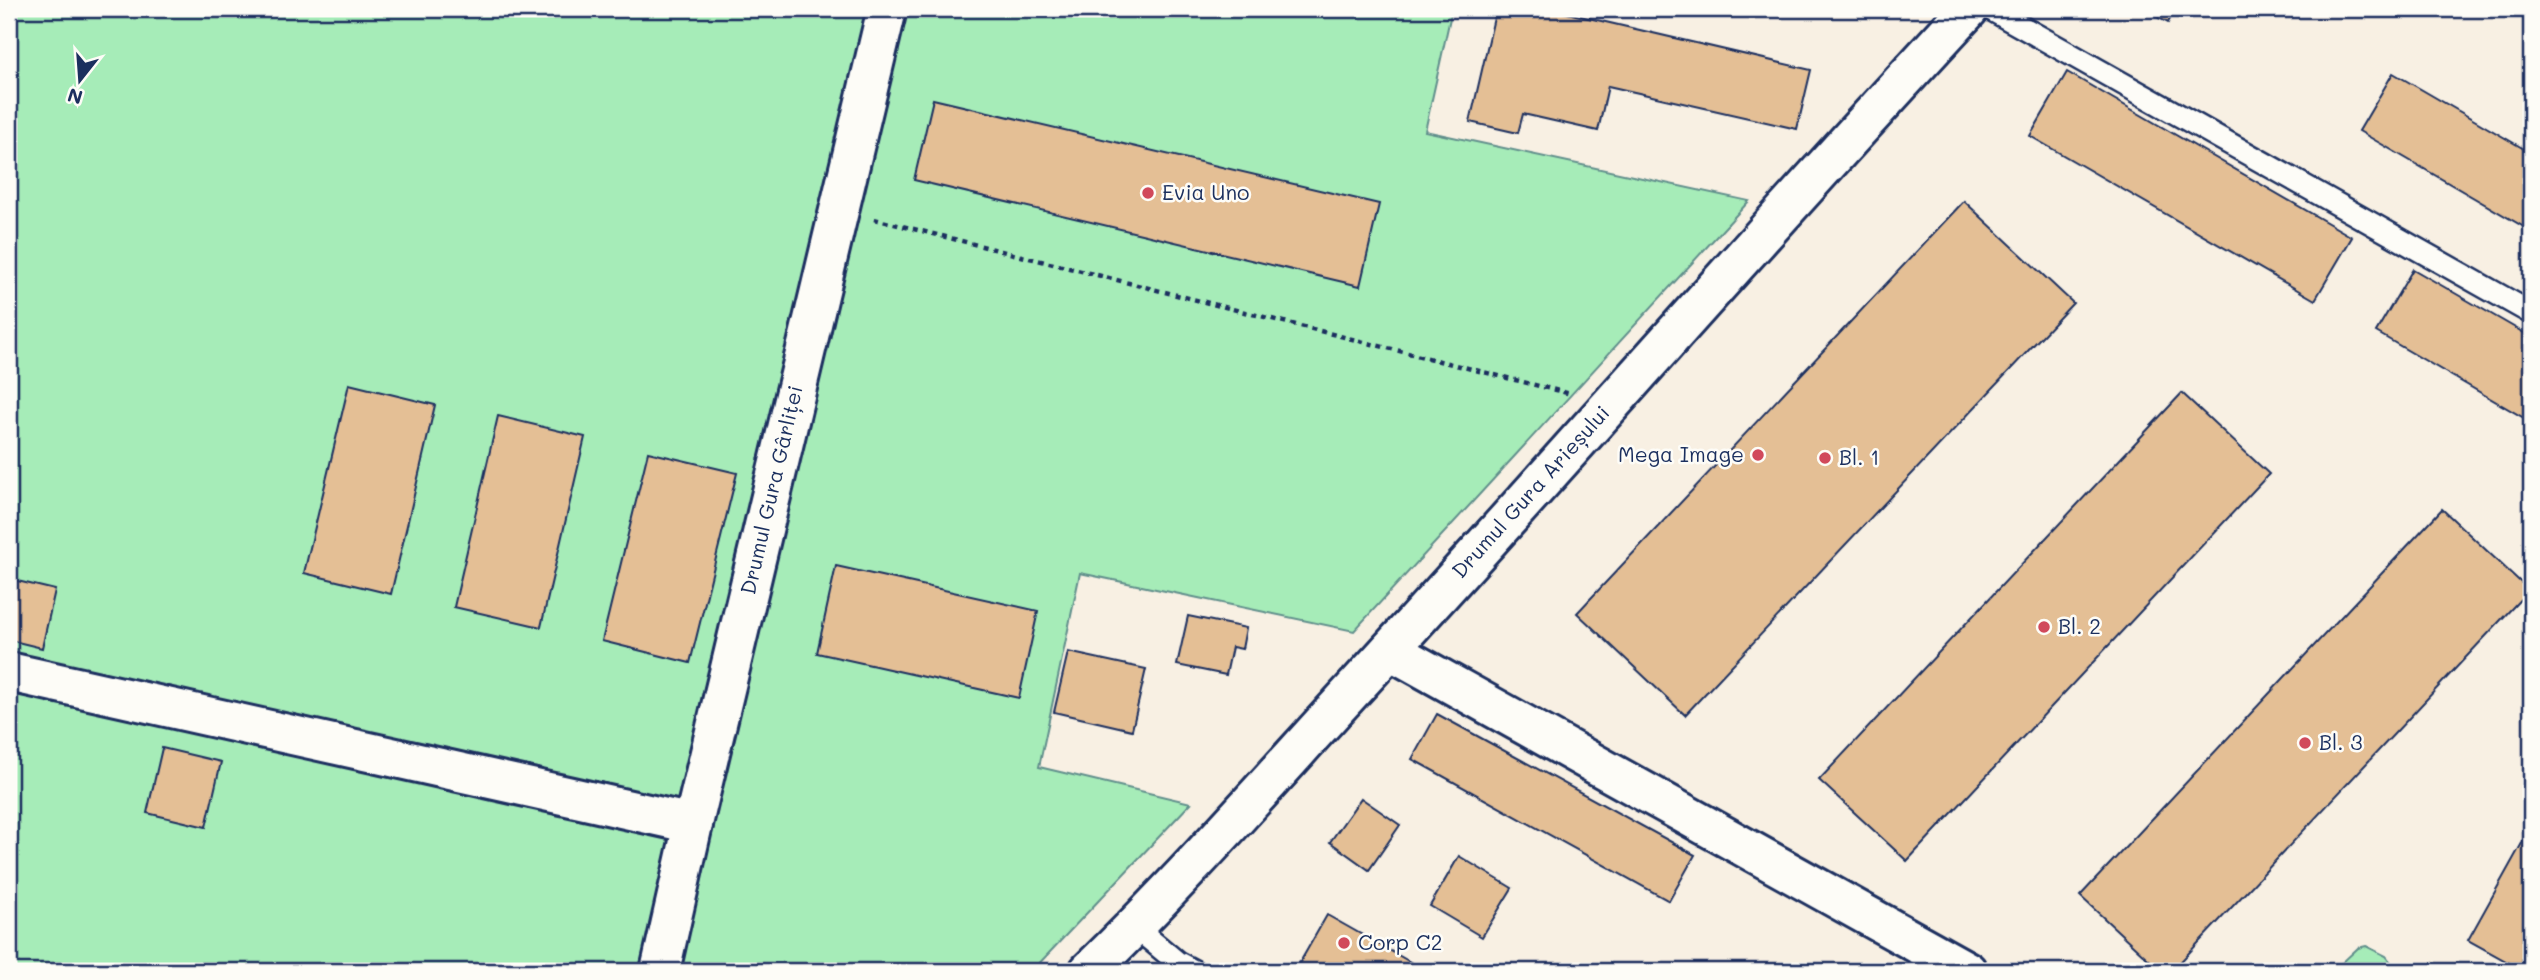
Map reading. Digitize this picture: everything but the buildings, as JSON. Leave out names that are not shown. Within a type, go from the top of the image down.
[{"type":"street","name":"Drumul Gura Gârliței","points":[[660,971],[887,9]]},
{"type":"street","name":"Drumul Gura Arieșului","points":[[1089,971],[1135,928],[1390,650],[1969,9]]},
{"type":"street","points":[[1390,650],[1967,971]]},
{"type":"street","points":[[9,672],[693,824]]},
{"type":"lane","points":[[1990,9],[2531,313]]},
{"type":"lane","points":[[1135,928],[1177,962],[1194,971]]},
{"type":"path","points":[[839,210],[1579,396],[1571,407],[1592,424]]},
{"type":"green space","points":[[9,9],[1452,9],[1425,131],[1749,201],[1354,631],[1080,573],[1039,767],[1191,803],[1032,971],[9,971]]},
{"type":"green space","points":[[2366,946],[2386,956],[2398,971],[2323,971],[2342,963],[2358,948]]},
{"type":"place","name":"Evia Uno","points":[[1148,193]]},
{"type":"place","name":"Mega Image","points":[[1758,455]]},
{"type":"place","name":"Bl. 1","points":[[1825,458]]},
{"type":"place","name":"Bl. 2","points":[[2044,627]]},
{"type":"place","name":"Bl. 3","points":[[2305,743]]},
{"type":"place","name":"Corp C2","points":[[1344,943]]}]
